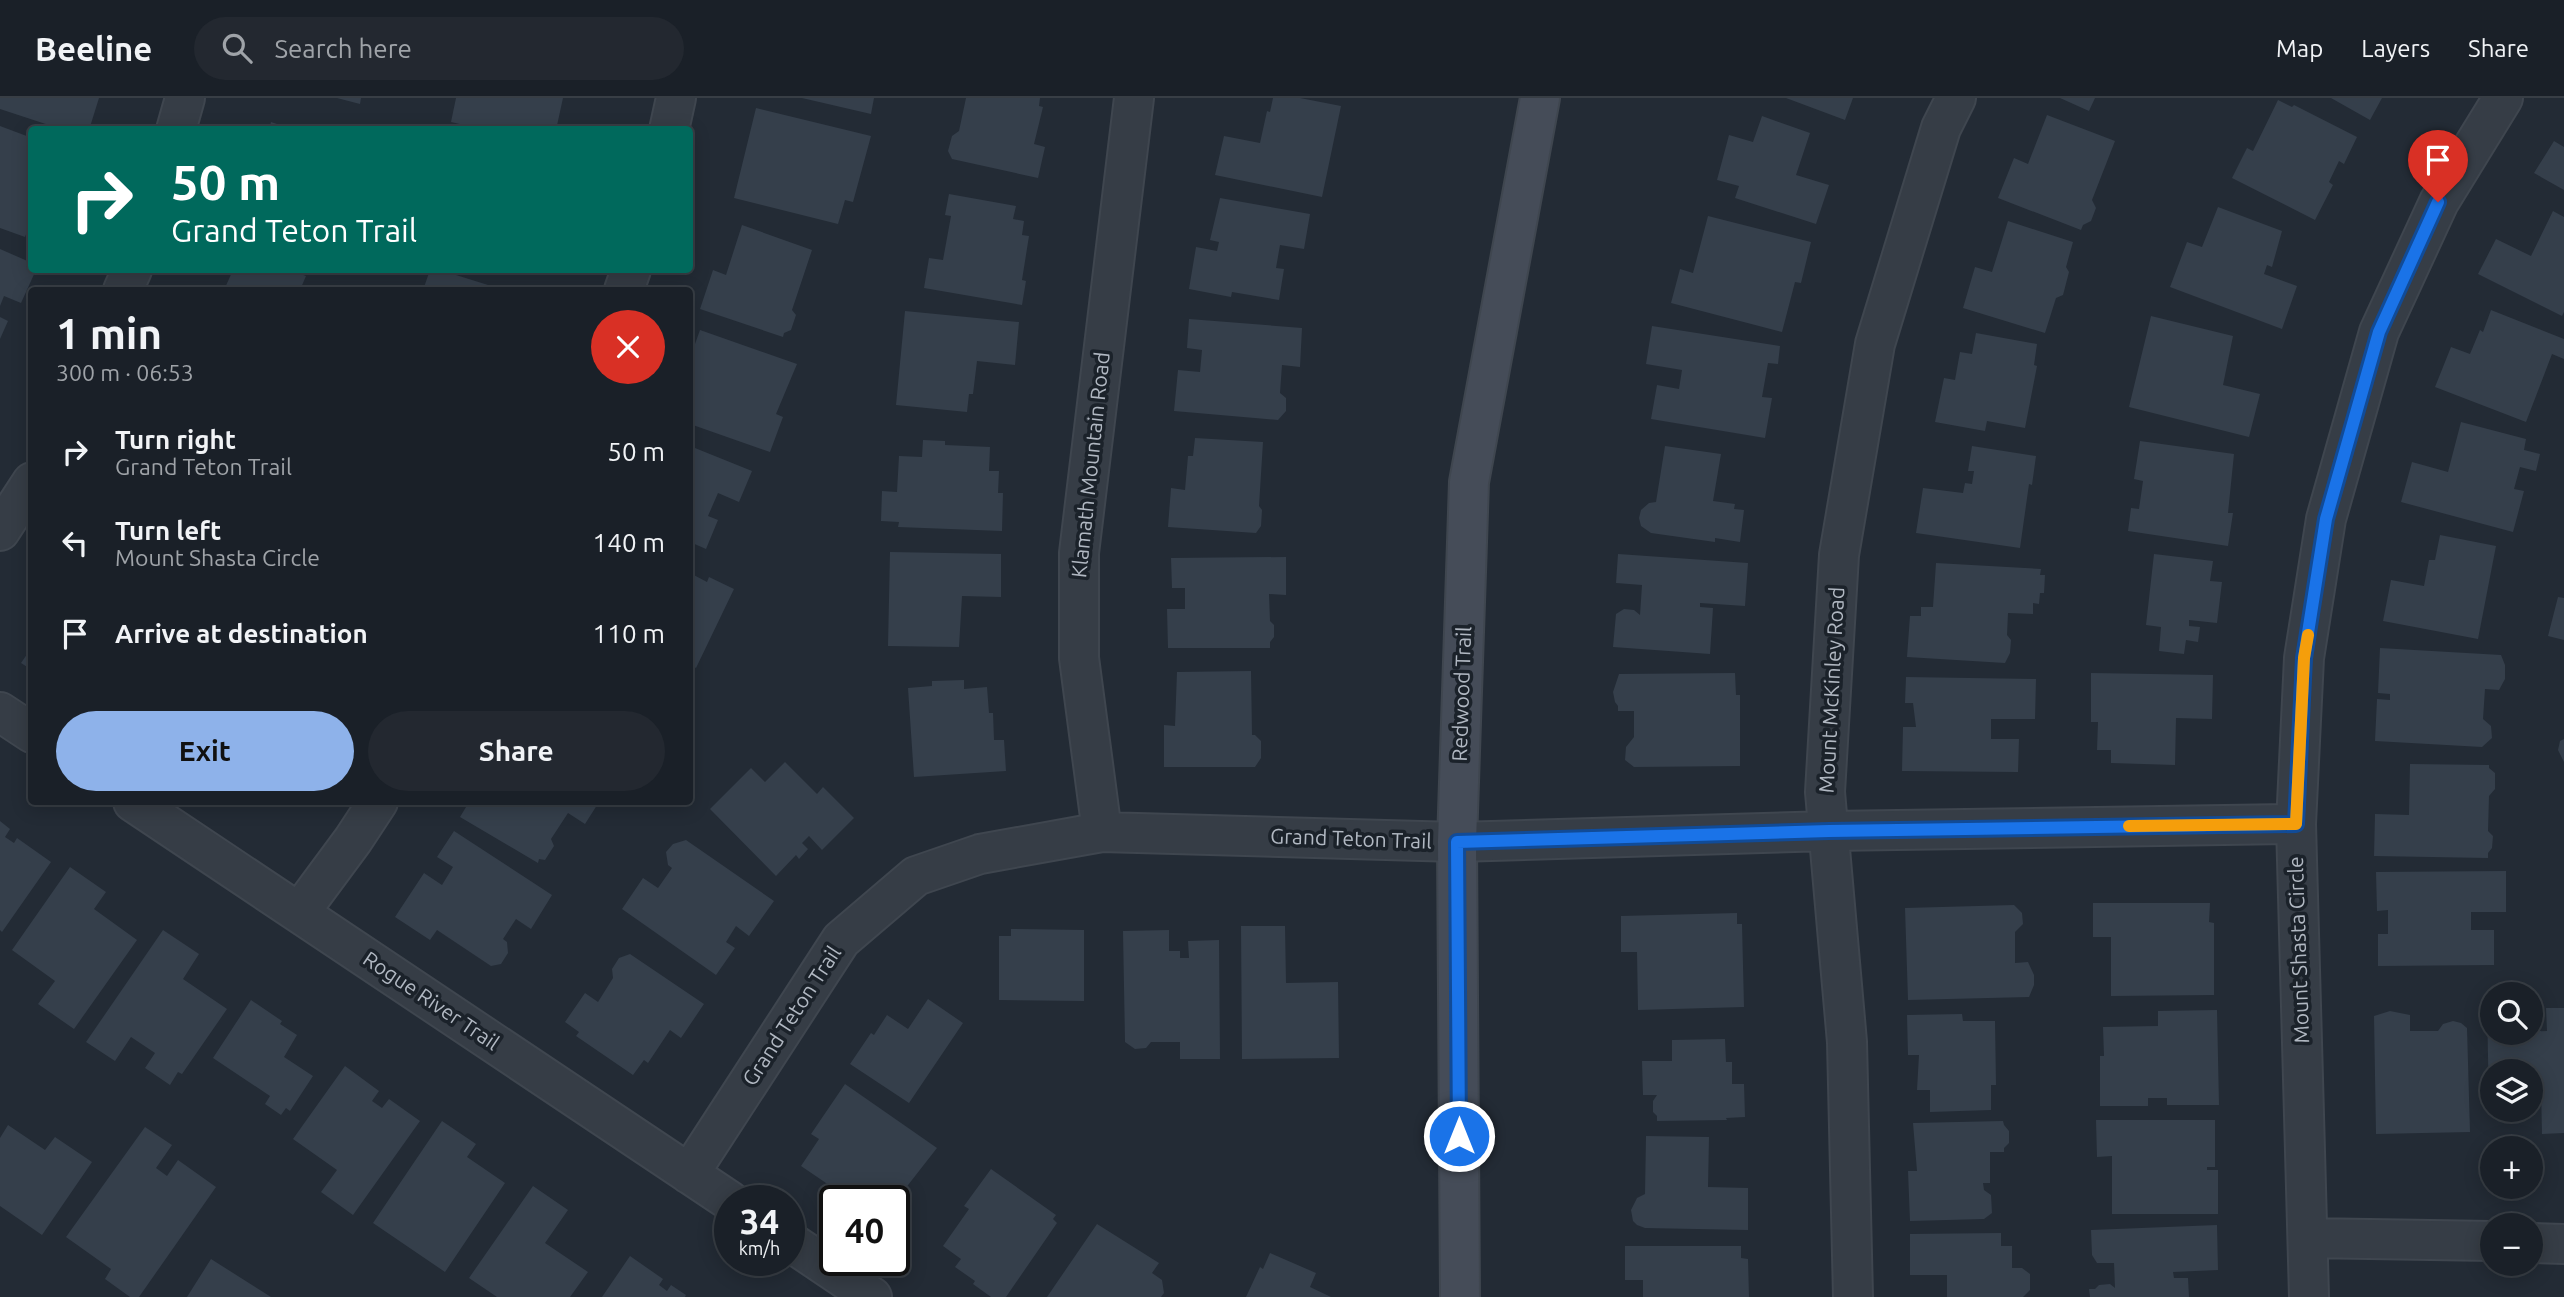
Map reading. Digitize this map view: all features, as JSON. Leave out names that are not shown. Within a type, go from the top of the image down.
[{"type":"street","points":[[177,126],[185,98]]},
{"type":"street","points":[[670,126],[676,98]]},
{"type":"street","name":"Klamath Mountain Road","points":[[1102,832],[1079,658],[1079,553],[1134,98]]},
{"type":"street","name":"Redwood Trail","points":[[1460,1297],[1457,842],[1469,482],[1540,98]]},
{"type":"street","name":"Mount McKinley Road","points":[[1853,1297],[1847,1042],[1825,792],[1839,555],[1875,344],[1941,128],[1956,98]]},
{"type":"street","name":"Mount Shasta Circle","points":[[2309,1297],[2296,824],[2304,658],[2324,531],[2379,332],[2438,202],[2503,98]]},
{"type":"street","points":[[0,531],[28,488]]},
{"type":"street","points":[[0,712],[28,730]]},
{"type":"street","name":"Rogue River Trail","points":[[137,805],[714,1190]]},
{"type":"street","points":[[299,913],[376,805]]},
{"type":"street","name":"Grand Teton Trail","points":[[689,1174],[841,940],[916,876],[980,854],[1102,832],[1457,842],[1829,831],[2296,824]]},
{"type":"street","points":[[2308,1238],[2480,1241]]},
{"type":"street","points":[[2543,1243],[2564,1244]]},
{"type":"street","points":[[805,1252],[872,1297]]},
{"type":"building","points":[[0,98],[99,98],[90,126],[52,126],[0,109]]},
{"type":"building","points":[[337,98],[361,98],[360,104]]},
{"type":"building","points":[[456,98],[563,98],[557,126],[468,126],[451,122]]},
{"type":"building","points":[[802,98],[874,98],[871,114]]},
{"type":"building","points":[[966,98],[1040,98],[1039,106],[1043,107],[1034,144],[1045,147],[1038,178],[952,159],[948,151],[952,136],[959,131]]},
{"type":"building","points":[[1273,98],[1300,98],[1341,106],[1322,197],[1215,175],[1224,136],[1260,143],[1267,111],[1270,112]]},
{"type":"building","points":[[1786,98],[1853,98],[1845,120]]},
{"type":"building","points":[[2060,98],[2095,98],[2089,111]]},
{"type":"building","points":[[2331,98],[2382,98],[2370,120]]},
{"type":"building","points":[[2278,100],[2292,107],[2294,105],[2357,137],[2344,164],[2339,161],[2329,182],[2333,185],[2315,220],[2232,178],[2247,148],[2253,151]]},
{"type":"building","points":[[756,108],[871,136],[853,202],[845,200],[838,224],[734,198]]},
{"type":"building","points":[[2047,115],[2115,141],[2092,200],[2096,208],[2091,221],[2083,225],[2081,230],[1998,198],[2014,158],[2028,164]]},
{"type":"building","points":[[1762,116],[1810,133],[1796,175],[1829,185],[1816,224],[1735,198],[1739,186],[1717,180],[1729,135],[1753,142]]},
{"type":"building","points":[[0,126],[28,136],[28,229],[25,237],[0,228]]},
{"type":"building","points":[[2554,141],[2564,147],[2564,190],[2534,173]]},
{"type":"building","points":[[949,194],[1016,206],[1013,219],[1024,221],[1022,235],[1029,236],[1022,280],[1026,281],[1022,305],[924,288],[929,258],[943,260],[951,216],[945,215]]},
{"type":"building","points":[[1220,198],[1310,214],[1304,249],[1280,245],[1276,268],[1284,269],[1279,300],[1232,292],[1231,297],[1189,289],[1196,247],[1217,251],[1219,242],[1210,240]]},
{"type":"building","points":[[2218,207],[2282,231],[2272,267],[2267,265],[2264,274],[2297,286],[2282,329],[2170,287],[2187,242],[2202,247]]},
{"type":"building","points":[[2553,211],[2564,217],[2562,316],[2478,274],[2496,239],[2531,256]]},
{"type":"building","points":[[1708,216],[1811,242],[1801,283],[1795,282],[1782,332],[1671,303],[1680,269],[1693,273]]},
{"type":"building","points":[[2008,221],[2073,242],[2066,267],[2069,272],[2063,295],[2056,298],[2045,333],[1963,308],[1975,267],[1992,272]]},
{"type":"building","points":[[742,225],[812,250],[792,310],[796,315],[791,330],[784,333],[783,337],[700,309],[713,270],[726,275]]},
{"type":"building","points":[[0,249],[28,261],[28,273],[35,273],[21,303],[4,296],[0,306]]},
{"type":"building","points":[[232,273],[298,273],[306,276],[301,287],[225,287]]},
{"type":"building","points":[[429,273],[450,273],[494,287],[424,287]]},
{"type":"building","points":[[2491,310],[2564,339],[2564,359],[2552,354],[2526,422],[2435,387],[2451,347],[2470,354],[2480,330],[2483,332]]},
{"type":"building","points":[[905,311],[1019,322],[1015,365],[977,361],[973,394],[969,394],[967,412],[896,405]]},
{"type":"building","points":[[2151,316],[2233,336],[2223,385],[2260,394],[2249,437],[2129,407]]},
{"type":"building","points":[[0,317],[8,321],[0,339]]},
{"type":"building","points":[[1189,319],[1302,328],[1300,367],[1282,365],[1280,393],[1286,398],[1286,411],[1278,420],[1174,411],[1178,370],[1200,372],[1202,350],[1187,348]]},
{"type":"building","points":[[1652,326],[1780,346],[1778,364],[1768,363],[1762,397],[1772,398],[1765,438],[1651,419],[1657,385],[1679,389],[1682,370],[1646,364]]},
{"type":"building","points":[[700,330],[797,364],[776,414],[783,417],[770,452],[693,425],[693,350]]},
{"type":"building","points":[[1976,333],[2037,344],[2034,365],[2037,366],[2025,428],[1987,421],[1985,431],[1935,422],[1944,378],[1955,380],[1960,352],[1972,354]]},
{"type":"building","points":[[2461,422],[2526,439],[2524,450],[2540,454],[2536,471],[2520,467],[2514,489],[2524,491],[2513,532],[2401,502],[2412,462],[2448,472]]},
{"type":"building","points":[[1195,438],[1263,442],[1259,506],[1262,510],[1261,526],[1256,533],[1168,527],[1171,488],[1185,490],[1188,456],[1193,456]]},
{"type":"building","points":[[923,440],[945,441],[945,445],[990,447],[989,471],[999,471],[998,493],[1003,493],[1002,531],[898,527],[899,522],[881,521],[882,491],[897,492],[899,456],[922,457]]},
{"type":"building","points":[[2140,441],[2234,454],[2228,513],[2233,513],[2228,546],[2128,531],[2131,508],[2139,509],[2143,481],[2134,479]]},
{"type":"building","points":[[1665,446],[1721,454],[1713,501],[1735,504],[1734,509],[1744,510],[1740,542],[1715,538],[1715,542],[1651,533],[1641,526],[1641,510],[1649,503],[1656,502]]},
{"type":"building","points":[[1972,446],[2036,456],[2020,548],[1916,533],[1923,488],[1963,493],[1965,483],[1972,484],[1974,471],[1968,471]]},
{"type":"building","points":[[693,447],[752,471],[739,502],[718,493],[708,516],[718,520],[706,549],[693,543]]},
{"type":"building","points":[[2440,535],[2496,546],[2478,639],[2383,621],[2391,580],[2424,586],[2429,560],[2435,560]]},
{"type":"building","points":[[890,552],[1001,554],[1001,597],[962,596],[959,647],[888,646]]},
{"type":"building","points":[[1618,554],[1748,563],[1745,606],[1700,603],[1700,607],[1713,608],[1710,654],[1613,647],[1616,614],[1624,609],[1634,610],[1640,615],[1642,585],[1616,583]]},
{"type":"building","points":[[2154,554],[2213,561],[2210,581],[2222,582],[2217,623],[2189,620],[2189,626],[2200,627],[2198,642],[2186,640],[2184,654],[2159,651],[2161,627],[2146,625]]},
{"type":"building","points":[[1286,557],[1286,595],[1269,594],[1270,621],[1274,625],[1270,648],[1168,648],[1167,609],[1185,609],[1185,588],[1172,588],[1171,558]]},
{"type":"building","points":[[1936,563],[2041,569],[2040,575],[2045,575],[2044,593],[2040,593],[2039,604],[2033,603],[2033,614],[2008,613],[2007,635],[2011,640],[2010,653],[2005,663],[1907,657],[1910,616],[1921,616],[1921,607],[1933,607]]},
{"type":"building","points":[[693,575],[707,582],[709,577],[734,589],[696,668],[693,666]]},
{"type":"building","points":[[2558,597],[2564,598],[2564,640],[2548,636]]},
{"type":"building","points":[[2380,648],[2501,655],[2505,665],[2505,679],[2499,690],[2485,689],[2483,719],[2491,726],[2492,738],[2482,747],[2375,741],[2377,699],[2390,700],[2390,694],[2378,693]]},
{"type":"building","points":[[28,653],[28,667],[21,663]]},
{"type":"building","points":[[1251,671],[1252,735],[1261,741],[1261,758],[1255,767],[1164,767],[1164,725],[1175,726],[1177,672]]},
{"type":"building","points":[[1735,673],[1736,695],[1740,695],[1740,766],[1634,767],[1625,760],[1626,747],[1634,737],[1634,711],[1618,711],[1613,692],[1619,674]]},
{"type":"building","points":[[2091,673],[2213,675],[2212,719],[2176,718],[2175,765],[2111,763],[2111,750],[2097,750],[2098,722],[2091,722]]},
{"type":"building","points":[[1906,677],[2036,679],[2035,719],[1991,719],[1991,739],[2019,739],[2018,772],[1902,771],[1903,727],[1916,727],[1913,703],[1905,703]]},
{"type":"building","points":[[964,680],[964,689],[987,687],[989,713],[993,713],[994,740],[1004,740],[1006,771],[914,777],[908,688],[932,686],[932,681]]},
{"type":"building","points":[[2564,739],[2564,762],[2558,750],[2560,741]]},
{"type":"building","points":[[785,762],[817,794],[823,787],[854,818],[822,850],[809,836],[802,843],[808,849],[799,859],[796,855],[776,876],[710,809],[751,768],[765,782]]},
{"type":"building","points":[[2410,764],[2489,765],[2495,773],[2495,789],[2489,796],[2488,831],[2493,836],[2488,858],[2374,856],[2375,814],[2409,815]]},
{"type":"building","points":[[467,805],[597,805],[585,824],[568,813],[551,839],[554,846],[545,860],[539,859],[538,863],[460,817]]},
{"type":"building","points":[[0,821],[10,829],[5,837],[14,843],[17,838],[51,862],[2,932],[0,930]]},
{"type":"building","points":[[454,831],[552,895],[531,929],[516,919],[503,939],[507,942],[508,953],[501,964],[491,966],[437,930],[430,940],[395,917],[424,873],[442,885],[453,867],[437,857]]},
{"type":"building","points":[[686,840],[774,901],[749,936],[736,926],[726,942],[735,948],[716,975],[622,909],[643,878],[658,888],[672,868],[668,865],[666,852],[673,844]]},
{"type":"building","points":[[70,867],[106,892],[94,909],[137,940],[74,1029],[38,1004],[55,981],[12,950]]},
{"type":"building","points":[[2506,871],[2506,912],[2471,912],[2471,930],[2494,930],[2494,965],[2378,966],[2378,934],[2388,934],[2388,910],[2377,911],[2376,872]]},
{"type":"building","points":[[2093,903],[2210,903],[2209,922],[2214,923],[2214,995],[2111,996],[2111,937],[2093,937]]},
{"type":"building","points":[[2014,905],[2022,913],[2023,924],[2015,932],[2015,963],[2028,962],[2034,975],[2034,985],[2029,997],[1908,1000],[1905,908]]},
{"type":"building","points":[[1737,913],[1737,924],[1742,924],[1744,1007],[1638,1010],[1637,952],[1621,952],[1621,916]]},
{"type":"building","points":[[1241,926],[1285,926],[1286,983],[1338,982],[1339,1058],[1242,1059]]},
{"type":"building","points":[[1011,929],[1084,930],[1084,1001],[999,1000],[999,936],[1011,936]]},
{"type":"building","points":[[163,930],[199,954],[183,979],[227,1009],[182,1074],[178,1072],[170,1085],[145,1068],[155,1053],[131,1037],[115,1061],[86,1042]]},
{"type":"building","points":[[1169,930],[1169,951],[1180,951],[1180,958],[1189,958],[1188,941],[1219,940],[1220,1059],[1180,1059],[1180,1042],[1151,1042],[1146,1048],[1135,1049],[1125,1042],[1123,931]]},
{"type":"building","points":[[630,954],[704,1004],[681,1038],[670,1030],[648,1063],[644,1060],[633,1075],[576,1036],[579,1032],[565,1022],[585,993],[598,1002],[613,978],[612,969],[619,958]]},
{"type":"building","points":[[928,999],[963,1023],[909,1103],[850,1064],[887,1015],[908,1029]]},
{"type":"building","points":[[251,1000],[297,1035],[284,1057],[313,1076],[290,1111],[286,1108],[281,1115],[265,1104],[270,1096],[213,1058]]},
{"type":"building","points":[[2546,1008],[2564,1008],[2564,1133],[2542,1134],[2543,1059],[2488,1059],[2488,1045],[2543,1045],[2543,1031],[2547,1031]]},
{"type":"building","points":[[2217,1010],[2219,1105],[2167,1105],[2167,1098],[2148,1098],[2148,1106],[2100,1106],[2103,1027],[2158,1026],[2158,1011]]},
{"type":"building","points":[[2390,1011],[2410,1015],[2410,1031],[2438,1031],[2443,1024],[2453,1021],[2467,1028],[2470,1132],[2376,1134],[2374,1016]]},
{"type":"building","points":[[1962,1014],[1963,1021],[1995,1021],[1996,1085],[1991,1085],[1991,1110],[1930,1112],[1930,1090],[1917,1090],[1919,1055],[1908,1055],[1907,1015]]},
{"type":"building","points":[[1725,1039],[1726,1062],[1732,1062],[1732,1084],[1744,1084],[1745,1117],[1726,1118],[1727,1120],[1657,1121],[1653,1112],[1653,1101],[1657,1095],[1643,1095],[1642,1061],[1672,1061],[1672,1040]]},
{"type":"building","points":[[345,1066],[379,1091],[372,1101],[382,1108],[389,1099],[420,1121],[353,1215],[321,1192],[337,1170],[293,1139]]},
{"type":"building","points":[[845,1084],[937,1148],[908,1185],[829,1185],[801,1166],[819,1139],[811,1134]]},
{"type":"building","points":[[2096,1120],[2215,1120],[2215,1167],[2207,1167],[2207,1170],[2218,1170],[2218,1214],[2112,1214],[2112,1156],[2097,1157]]},
{"type":"building","points":[[442,1121],[476,1144],[467,1157],[505,1183],[445,1272],[373,1223]]},
{"type":"building","points":[[2003,1121],[2009,1131],[2009,1143],[2004,1152],[1990,1152],[1990,1183],[1983,1183],[1984,1190],[1991,1195],[1992,1213],[1984,1219],[1910,1221],[1908,1171],[1917,1171],[1913,1123]]},
{"type":"building","points":[[8,1125],[45,1150],[55,1137],[92,1162],[42,1235],[0,1206],[0,1138]]},
{"type":"building","points":[[145,1127],[172,1145],[156,1168],[167,1176],[178,1160],[216,1187],[139,1297],[130,1297],[105,1279],[111,1269],[66,1237]]},
{"type":"building","points":[[1646,1136],[1709,1137],[1708,1187],[1748,1188],[1748,1230],[1645,1228],[1637,1225],[1633,1221],[1631,1210],[1637,1198],[1645,1194]]},
{"type":"building","points":[[991,1169],[1056,1215],[1053,1219],[1057,1223],[1006,1297],[991,1297],[973,1284],[975,1281],[955,1267],[961,1259],[943,1246],[969,1209],[964,1206]]},
{"type":"building","points":[[533,1186],[568,1210],[545,1243],[588,1272],[570,1297],[497,1297],[469,1278]]},
{"type":"building","points":[[1097,1224],[1159,1263],[1152,1273],[1162,1280],[1164,1293],[1161,1297],[1047,1297]]},
{"type":"building","points":[[2217,1225],[2218,1270],[2173,1272],[2174,1278],[2188,1278],[2189,1297],[2090,1297],[2089,1289],[2095,1289],[2099,1285],[2110,1284],[2115,1288],[2114,1263],[2097,1263],[2092,1255],[2091,1230]]},
{"type":"building","points":[[2001,1233],[2001,1246],[2012,1246],[2012,1268],[2022,1268],[2030,1274],[2030,1290],[2023,1297],[1947,1297],[1947,1275],[1910,1275],[1910,1234]]},
{"type":"building","points":[[1625,1246],[1741,1246],[1741,1258],[1748,1259],[1749,1297],[1643,1297],[1643,1280],[1625,1280]]},
{"type":"building","points":[[1270,1253],[1316,1273],[1310,1287],[1331,1297],[1246,1297]]},
{"type":"building","points":[[630,1256],[663,1279],[659,1285],[667,1291],[671,1285],[686,1295],[685,1297],[602,1297]]},
{"type":"building","points":[[211,1259],[271,1297],[187,1297]]},
{"type":"slow traffic","points":[[2129,826],[2296,824],[2304,658],[2308,635]]},
{"type":"route","points":[[1459,1136],[1457,842],[1829,831],[2296,824],[2304,658],[2326,519],[2379,332],[2438,202]]}]
